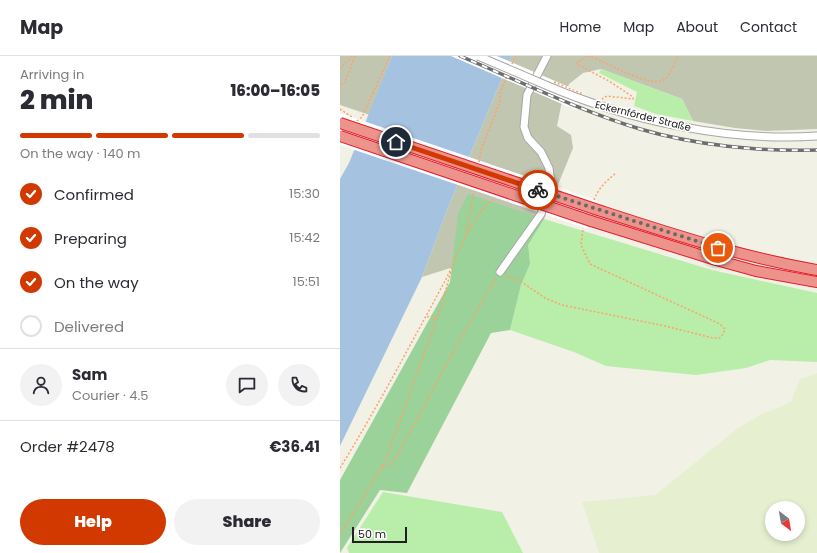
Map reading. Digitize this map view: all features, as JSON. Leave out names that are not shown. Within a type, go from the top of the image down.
[{"type":"highway","points":[[340,123],[594,205],[718,248],[772,262],[817,270]]},
{"type":"highway","points":[[340,136],[591,221],[716,260],[756,271],[817,282]]},
{"type":"street","name":"Eckernförder Straße","points":[[478,56],[580,100],[662,122],[708,131],[766,137],[817,136]]},
{"type":"street","points":[[500,272],[541,214],[551,183],[549,168],[541,152],[528,138],[524,127],[527,95],[547,56]]},
{"type":"path","points":[[340,69],[352,56]]},
{"type":"path","points":[[340,84],[344,84],[356,56]]},
{"type":"path","points":[[357,121],[362,117],[390,56]]},
{"type":"path","points":[[478,165],[481,150],[500,102],[500,93],[516,56]]},
{"type":"path","points":[[598,106],[600,101],[607,96],[633,99],[633,97],[609,81],[576,64],[587,56],[619,70],[658,82],[666,79],[678,56]]},
{"type":"path","points":[[340,109],[357,121]]},
{"type":"path","points":[[351,119],[357,121]]},
{"type":"path","points":[[594,205],[596,194],[616,173]]},
{"type":"path","points":[[466,238],[474,188]]},
{"type":"path","points":[[340,468],[425,318],[452,267],[474,220],[486,204],[497,196]]},
{"type":"path","points":[[382,468],[388,466],[397,456],[500,272],[523,283],[545,298],[562,304],[713,338],[720,338],[725,329],[720,324],[590,264],[581,245],[583,228]]},
{"type":"path","points":[[340,534],[382,468],[440,310],[452,267]]},
{"type":"path","points":[[425,318],[432,316],[435,323]]},
{"type":"shaded area","points":[[340,56],[392,56],[370,115],[340,105]]},
{"type":"shaded area","points":[[511,56],[817,56],[817,129],[766,131],[735,128],[693,121],[682,99],[601,69],[583,73],[569,84],[561,106],[557,126],[571,135],[573,148],[544,219],[528,245],[530,264],[463,264],[422,277],[447,210]]},
{"type":"shaded area","points":[[817,373],[817,553],[599,553],[582,502],[655,495],[737,429],[760,415],[791,402],[800,379]]},
{"type":"green space","points":[[601,69],[682,99],[693,121],[656,114],[634,106],[637,92],[599,73]]},
{"type":"green space","points":[[468,194],[544,219],[528,245],[530,264],[521,285],[510,330],[491,333],[407,493],[380,490],[340,553],[340,480],[450,282],[458,214]]},
{"type":"green space","points":[[544,219],[712,270],[817,293],[817,362],[770,360],[746,368],[696,375],[606,366],[574,352],[510,330],[521,285],[530,264],[528,245]]},
{"type":"green space","points":[[383,492],[502,512],[523,553],[349,553],[347,548]]},
{"type":"water","points":[[392,56],[511,56],[447,210],[422,277],[340,446],[340,179],[349,163]]},
{"type":"pier","points":[[451,56],[497,56],[583,93],[576,110]]},
{"type":"pier","points":[[340,113],[598,201],[588,229],[340,145]]},
{"type":"railway","points":[[460,56],[594,113],[661,135],[728,146],[773,150],[817,150]]},
{"type":"way so far","points":[[538,190],[718,248]]},
{"type":"route","points":[[396,142],[538,190]]}]
